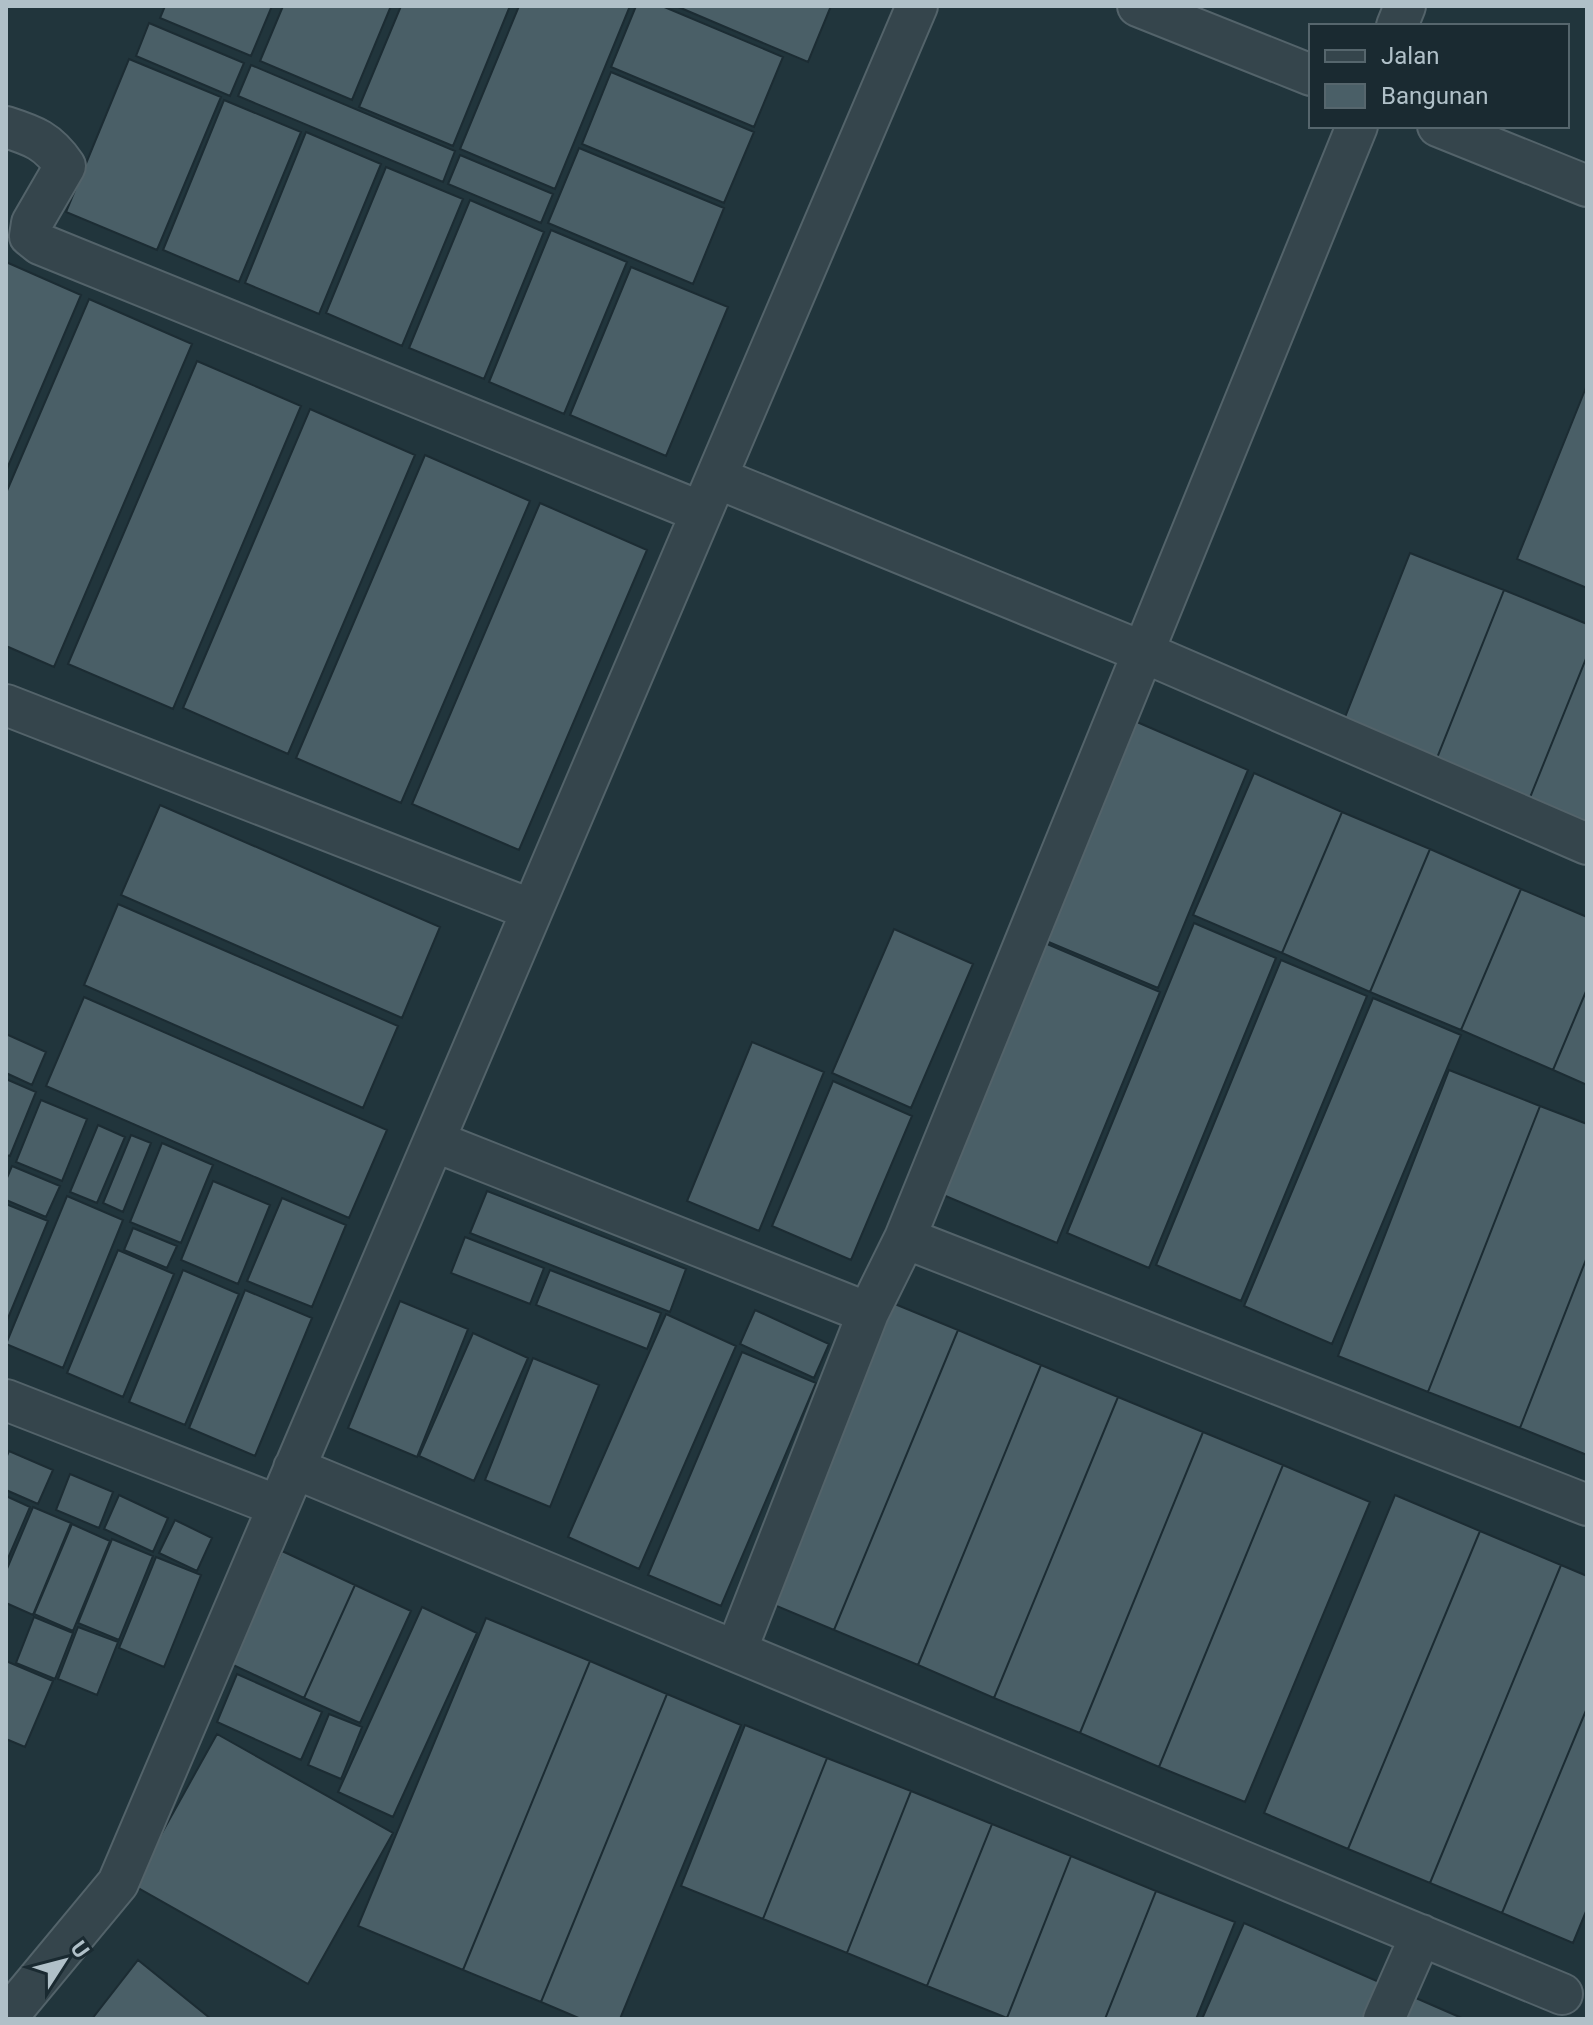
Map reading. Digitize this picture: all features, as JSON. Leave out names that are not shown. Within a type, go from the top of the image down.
[{"type":"lane","points":[[6,2018],[118,1883],[917,6]]},
{"type":"lane","points":[[1138,6],[1309,74]]},
{"type":"lane","points":[[6,127],[36,137],[55,150],[65,166],[32,223],[30,236],[40,244],[709,495],[1143,652],[1587,844]]},
{"type":"lane","points":[[736,1651],[868,1313],[905,1238],[1356,128]]},
{"type":"lane","points":[[1443,128],[1587,186]]},
{"type":"lane","points":[[6,705],[532,910]]},
{"type":"lane","points":[[434,1141],[868,1313]]},
{"type":"lane","points":[[905,1238],[1587,1505]]},
{"type":"lane","points":[[6,1400],[278,1506]]},
{"type":"lane","points":[[294,1468],[1562,1994]]},
{"type":"lane","points":[[1384,2019],[1421,1935]]},
{"type":"building","points":[[165,6],[272,6],[251,56],[160,18]]},
{"type":"building","points":[[283,6],[391,6],[352,100],[260,61]]},
{"type":"building","points":[[401,6],[510,6],[453,146],[359,107]]},
{"type":"building","points":[[519,6],[630,6],[555,189],[460,149]]},
{"type":"building","points":[[636,6],[662,6],[783,57],[754,127],[611,67]]},
{"type":"building","points":[[676,6],[831,6],[808,62]]},
{"type":"building","points":[[149,23],[244,63],[230,96],[136,56]]},
{"type":"building","points":[[129,59],[221,97],[157,250],[66,212]]},
{"type":"building","points":[[251,65],[455,151],[443,182],[238,96]]},
{"type":"building","points":[[611,72],[754,132],[724,203],[582,144]]},
{"type":"building","points":[[224,100],[301,132],[239,282],[163,250]]},
{"type":"building","points":[[306,132],[381,164],[319,314],[245,283]]},
{"type":"building","points":[[579,148],[724,208],[693,284],[548,223]]},
{"type":"building","points":[[460,155],[553,194],[541,223],[448,184]]},
{"type":"building","points":[[386,167],[463,199],[402,346],[326,313]]},
{"type":"building","points":[[470,200],[544,232],[484,379],[409,348]]},
{"type":"building","points":[[551,230],[627,262],[564,414],[489,382]]},
{"type":"building","points":[[6,262],[81,295],[6,471]]},
{"type":"building","points":[[631,267],[728,307],[666,456],[570,415]]},
{"type":"building","points":[[89,299],[192,344],[54,667],[6,646],[6,493]]},
{"type":"building","points":[[197,361],[301,406],[173,709],[68,664]]},
{"type":"building","points":[[1587,385],[1587,588],[1517,559]]},
{"type":"building","points":[[310,409],[415,455],[288,754],[183,708]]},
{"type":"building","points":[[425,455],[530,501],[401,803],[296,758]]},
{"type":"building","points":[[540,503],[647,550],[519,850],[412,804]]},
{"type":"building","points":[[1410,553],[1504,590],[1433,768],[1340,730]]},
{"type":"building","points":[[1504,590],[1587,624],[1587,656],[1527,805],[1433,768]]},
{"type":"building","points":[[1587,656],[1587,830],[1527,805]]},
{"type":"building","points":[[1130,719],[1248,770],[1158,988],[1039,938]]},
{"type":"building","points":[[1254,773],[1342,812],[1282,953],[1193,915]]},
{"type":"building","points":[[160,805],[440,927],[402,1018],[121,895]]},
{"type":"building","points":[[1342,812],[1430,849],[1370,992],[1282,953]]},
{"type":"building","points":[[1430,849],[1521,889],[1461,1030],[1370,992]]},
{"type":"building","points":[[1521,889],[1587,917],[1587,989],[1553,1070],[1461,1030]]},
{"type":"building","points":[[118,904],[398,1026],[363,1108],[84,985]]},
{"type":"building","points":[[1194,923],[1276,958],[1149,1268],[1067,1233]]},
{"type":"building","points":[[894,929],[973,964],[911,1108],[832,1073]]},
{"type":"building","points":[[1033,938],[1160,992],[1057,1243],[929,1189]]},
{"type":"building","points":[[1281,960],[1367,996],[1241,1301],[1156,1265]]},
{"type":"building","points":[[1587,989],[1587,1085],[1553,1070]]},
{"type":"building","points":[[84,997],[387,1130],[349,1218],[46,1086]]},
{"type":"building","points":[[1373,998],[1461,1035],[1332,1344],[1244,1306]]},
{"type":"building","points":[[6,1034],[46,1052],[32,1085],[6,1073]]},
{"type":"building","points":[[752,1042],[824,1072],[759,1231],[687,1201]]},
{"type":"building","points":[[1449,1070],[1540,1106],[1428,1392],[1338,1356]]},
{"type":"building","points":[[6,1079],[36,1092],[10,1156],[6,1155]]},
{"type":"building","points":[[833,1081],[912,1116],[851,1260],[772,1226]]},
{"type":"building","points":[[41,1100],[87,1119],[62,1181],[16,1162]]},
{"type":"building","points":[[1540,1106],[1587,1124],[1587,1257],[1520,1428],[1428,1392]]},
{"type":"building","points":[[98,1125],[125,1137],[97,1203],[70,1192]]},
{"type":"building","points":[[131,1135],[151,1143],[123,1212],[103,1203]]},
{"type":"building","points":[[162,1143],[213,1165],[181,1243],[130,1222]]},
{"type":"building","points":[[12,1166],[60,1186],[46,1217],[6,1200],[6,1180]]},
{"type":"building","points":[[213,1181],[270,1205],[238,1284],[181,1260]]},
{"type":"building","points":[[487,1191],[686,1269],[670,1312],[470,1233]]},
{"type":"building","points":[[67,1196],[123,1220],[63,1368],[6,1344]]},
{"type":"building","points":[[282,1198],[346,1225],[312,1307],[247,1281]]},
{"type":"building","points":[[6,1204],[48,1221],[6,1323]]},
{"type":"building","points":[[133,1228],[177,1246],[167,1268],[124,1250]]},
{"type":"building","points":[[465,1237],[544,1268],[530,1304],[451,1273]]},
{"type":"building","points":[[118,1250],[174,1274],[123,1397],[67,1373]]},
{"type":"building","points":[[1587,1257],[1587,1455],[1520,1428]]},
{"type":"building","points":[[183,1270],[239,1294],[185,1425],[129,1402]]},
{"type":"building","points":[[550,1270],[661,1313],[647,1349],[536,1305]]},
{"type":"building","points":[[245,1290],[312,1318],[255,1456],[189,1428]]},
{"type":"building","points":[[400,1301],[468,1329],[417,1457],[348,1428]]},
{"type":"building","points":[[890,1302],[958,1330],[834,1630],[767,1602]]},
{"type":"building","points":[[755,1310],[829,1344],[814,1378],[740,1344]]},
{"type":"building","points":[[666,1314],[736,1346],[639,1569],[568,1537]]},
{"type":"building","points":[[958,1330],[1041,1365],[918,1665],[834,1630]]},
{"type":"building","points":[[473,1333],[528,1358],[474,1481],[419,1456]]},
{"type":"building","points":[[742,1352],[816,1383],[721,1606],[648,1575]]},
{"type":"building","points":[[533,1358],[599,1385],[550,1507],[485,1480]]},
{"type":"building","points":[[1041,1365],[1118,1397],[994,1698],[918,1665]]},
{"type":"building","points":[[1118,1397],[1203,1432],[1080,1733],[994,1698]]},
{"type":"building","points":[[1203,1432],[1283,1465],[1159,1767],[1080,1733]]},
{"type":"building","points":[[9,1451],[53,1470],[38,1504],[6,1490],[6,1458]]},
{"type":"building","points":[[1283,1465],[1370,1502],[1245,1802],[1159,1767]]},
{"type":"building","points":[[70,1474],[113,1492],[99,1528],[56,1510]]},
{"type":"building","points":[[119,1495],[168,1518],[153,1552],[104,1529]]},
{"type":"building","points":[[1395,1495],[1480,1531],[1348,1849],[1264,1813]]},
{"type":"building","points":[[6,1496],[30,1507],[6,1563]]},
{"type":"building","points":[[33,1507],[71,1523],[33,1615],[6,1603],[6,1571]]},
{"type":"building","points":[[175,1520],[212,1538],[197,1571],[159,1553]]},
{"type":"building","points":[[72,1524],[110,1541],[73,1631],[34,1614]]},
{"type":"building","points":[[1480,1531],[1561,1565],[1430,1883],[1348,1849]]},
{"type":"building","points":[[112,1539],[153,1556],[119,1640],[78,1623]]},
{"type":"building","points":[[282,1551],[355,1585],[304,1698],[231,1664]]},
{"type":"building","points":[[156,1557],[201,1575],[164,1667],[119,1648]]},
{"type":"building","points":[[1561,1565],[1587,1576],[1587,1708],[1502,1913],[1430,1883]]},
{"type":"building","points":[[355,1585],[411,1611],[360,1723],[304,1698]]},
{"type":"building","points":[[422,1607],[477,1633],[393,1817],[338,1792]]},
{"type":"building","points":[[34,1617],[73,1633],[55,1679],[16,1663]]},
{"type":"building","points":[[486,1618],[590,1661],[463,1970],[358,1926]]},
{"type":"building","points":[[78,1627],[118,1642],[97,1695],[58,1679]]},
{"type":"building","points":[[6,1661],[53,1681],[25,1747],[6,1739]]},
{"type":"building","points":[[590,1661],[667,1694],[541,2002],[463,1970]]},
{"type":"building","points":[[237,1674],[322,1712],[301,1760],[217,1722]]},
{"type":"building","points":[[667,1694],[741,1725],[620,2019],[581,2019],[541,2002]]},
{"type":"building","points":[[1587,1708],[1587,1909],[1573,1943],[1502,1913]]},
{"type":"building","points":[[329,1714],[362,1727],[341,1779],[308,1765]]},
{"type":"building","points":[[745,1725],[827,1758],[763,1919],[681,1886]]},
{"type":"building","points":[[217,1734],[393,1833],[308,1984],[133,1885]]},
{"type":"building","points":[[827,1758],[911,1791],[847,1953],[763,1919]]},
{"type":"building","points":[[911,1791],[992,1824],[927,1986],[847,1953]]},
{"type":"building","points":[[992,1824],[1071,1856],[1007,2018],[927,1986]]},
{"type":"building","points":[[1071,1856],[1156,1891],[1105,2019],[1007,2018]]},
{"type":"building","points":[[1156,1891],[1235,1922],[1196,2019],[1105,2019]]},
{"type":"building","points":[[1244,1923],[1386,1985],[1371,2019],[1202,2019]]},
{"type":"building","points":[[138,1960],[211,2019],[92,2019]]},
{"type":"building","points":[[1409,1995],[1464,2019],[1400,2019]]}]
